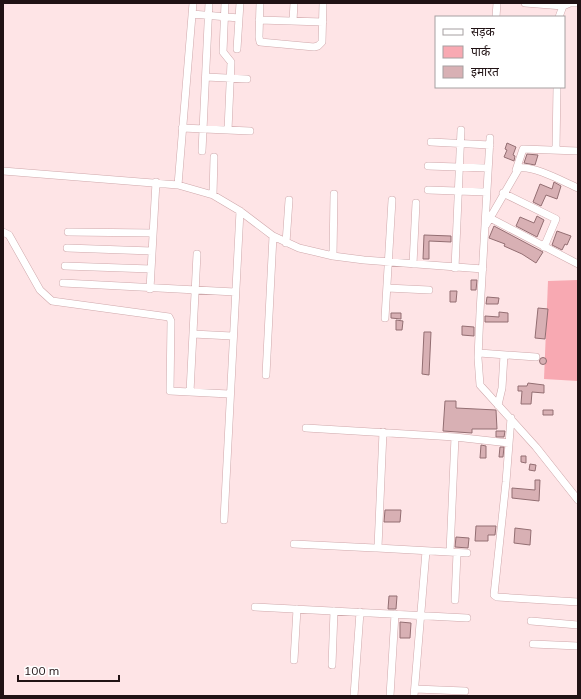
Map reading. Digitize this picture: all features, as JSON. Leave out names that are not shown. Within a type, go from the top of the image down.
[{"type":"street","points":[[178,184],[193,3]]},
{"type":"street","points":[[202,151],[209,3]]},
{"type":"street","points":[[225,3],[223,52],[231,61],[228,130]]},
{"type":"street","points":[[237,49],[240,3]]},
{"type":"street","points":[[260,3],[260,42],[314,47],[321,45],[323,3]]},
{"type":"street","points":[[293,21],[294,3]]},
{"type":"street","points":[[496,16],[497,3]]},
{"type":"street","points":[[527,3],[562,6],[566,4],[578,4]]},
{"type":"street","points":[[559,16],[562,6]]},
{"type":"street","points":[[192,14],[239,18]]},
{"type":"street","points":[[259,20],[323,22]]},
{"type":"street","points":[[206,77],[247,79]]},
{"type":"street","points":[[556,149],[557,88]]},
{"type":"street","points":[[182,128],[250,131]]},
{"type":"street","points":[[455,268],[461,130]]},
{"type":"street","points":[[431,142],[460,144],[490,141],[479,353],[480,385],[511,418],[578,500]]},
{"type":"street","points":[[485,227],[516,170],[520,153],[523,149],[578,151]]},
{"type":"street","points":[[213,195],[214,158]]},
{"type":"street","points":[[428,166],[488,168]]},
{"type":"street","points":[[516,170],[524,168],[578,188]]},
{"type":"street","points":[[3,171],[178,184],[213,195],[240,211],[272,236],[286,243],[304,249],[333,256],[483,270]]},
{"type":"street","points":[[150,289],[156,182]]},
{"type":"street","points":[[428,190],[487,192]]},
{"type":"street","points":[[503,193],[556,218],[544,248]]},
{"type":"street","points":[[333,256],[334,194]]},
{"type":"street","points":[[286,243],[289,200]]},
{"type":"street","points":[[385,318],[392,200]]},
{"type":"street","points":[[413,264],[416,203]]},
{"type":"street","points":[[224,520],[232,336],[240,211]]},
{"type":"street","points":[[490,218],[544,248],[578,264]]},
{"type":"street","points":[[3,232],[9,235],[40,290],[52,301],[169,317],[171,321],[169,390],[229,394]]},
{"type":"street","points":[[68,232],[153,233]]},
{"type":"street","points":[[266,375],[272,236]]},
{"type":"street","points":[[67,248],[152,251]]},
{"type":"street","points":[[190,392],[197,254]]},
{"type":"street","points":[[65,266],[151,269]]},
{"type":"street","points":[[64,283],[150,289],[235,292]]},
{"type":"street","points":[[387,288],[429,290]]},
{"type":"street","points":[[193,334],[232,336]]},
{"type":"street","points":[[479,353],[536,357]]},
{"type":"street","points":[[498,405],[502,388],[504,355]]},
{"type":"street","points":[[511,418],[494,595],[497,597],[578,602]]},
{"type":"street","points":[[306,428],[455,437],[509,443]]},
{"type":"street","points":[[377,548],[379,545],[383,432]]},
{"type":"street","points":[[455,437],[455,600]]},
{"type":"street","points":[[294,544],[467,553]]},
{"type":"street","points":[[426,551],[415,692],[465,691]]},
{"type":"street","points":[[255,607],[467,618]]},
{"type":"street","points":[[294,660],[297,609]]},
{"type":"street","points":[[332,665],[334,611]]},
{"type":"street","points":[[354,696],[360,612]]},
{"type":"street","points":[[390,696],[395,614]]},
{"type":"street","points":[[531,621],[578,625]]},
{"type":"street","points":[[533,644],[578,646]]},
{"type":"green space","points":[[578,280],[578,381],[544,379],[548,281]]},
{"type":"building","points":[[507,143],[516,147],[513,155],[515,156],[514,161],[504,157],[507,150],[505,149]]},
{"type":"building","points":[[527,154],[538,155],[535,165],[524,163]]},
{"type":"building","points":[[554,182],[561,186],[557,199],[546,195],[541,206],[533,202],[540,184],[552,189]]},
{"type":"building","points":[[537,216],[544,220],[537,237],[516,226],[520,217],[534,223]]},
{"type":"building","points":[[494,226],[543,252],[536,263],[522,254],[504,246],[505,244],[489,238]]},
{"type":"building","points":[[557,231],[571,236],[567,245],[565,244],[562,250],[552,245]]},
{"type":"building","points":[[424,235],[451,236],[451,242],[429,241],[429,259],[423,259]]},
{"type":"building","points":[[471,280],[477,280],[476,290],[471,290]]},
{"type":"building","points":[[450,291],[457,291],[456,302],[450,302]]},
{"type":"building","points":[[487,297],[499,298],[498,304],[486,304]]},
{"type":"building","points":[[538,308],[548,309],[545,339],[535,338]]},
{"type":"building","points":[[499,312],[508,313],[508,322],[485,322],[485,316],[499,317]]},
{"type":"building","points":[[391,313],[401,313],[401,319],[391,318]]},
{"type":"building","points":[[396,320],[403,321],[402,330],[396,330]]},
{"type":"building","points":[[462,326],[474,327],[474,336],[462,335]]},
{"type":"building","points":[[424,332],[431,332],[429,375],[422,374]]},
{"type":"building","points":[[543,357],[546,358],[546,364],[543,365],[540,364],[539,361],[540,358]]},
{"type":"building","points":[[528,383],[544,385],[544,393],[532,392],[531,404],[521,404],[522,391],[518,391],[518,386],[527,386]]},
{"type":"building","points":[[445,401],[456,401],[456,408],[496,410],[497,429],[472,429],[472,433],[443,431]]},
{"type":"building","points":[[543,410],[553,410],[553,415],[543,415]]},
{"type":"building","points":[[496,431],[505,431],[504,437],[496,437]]},
{"type":"building","points":[[481,445],[486,446],[486,458],[480,458]]},
{"type":"building","points":[[500,447],[504,447],[503,457],[499,457]]},
{"type":"building","points":[[521,456],[526,456],[526,463],[521,462]]},
{"type":"building","points":[[530,464],[536,465],[535,471],[529,470]]},
{"type":"building","points":[[535,480],[540,480],[539,501],[512,498],[512,488],[535,490]]},
{"type":"building","points":[[385,510],[401,510],[400,522],[384,522]]},
{"type":"building","points":[[476,526],[496,526],[495,535],[488,535],[488,541],[475,541]]},
{"type":"building","points":[[515,528],[531,530],[530,545],[514,543]]},
{"type":"building","points":[[456,537],[469,538],[468,548],[455,547]]},
{"type":"building","points":[[389,596],[397,596],[396,609],[388,609]]},
{"type":"building","points":[[400,622],[411,623],[410,638],[400,638]]}]
